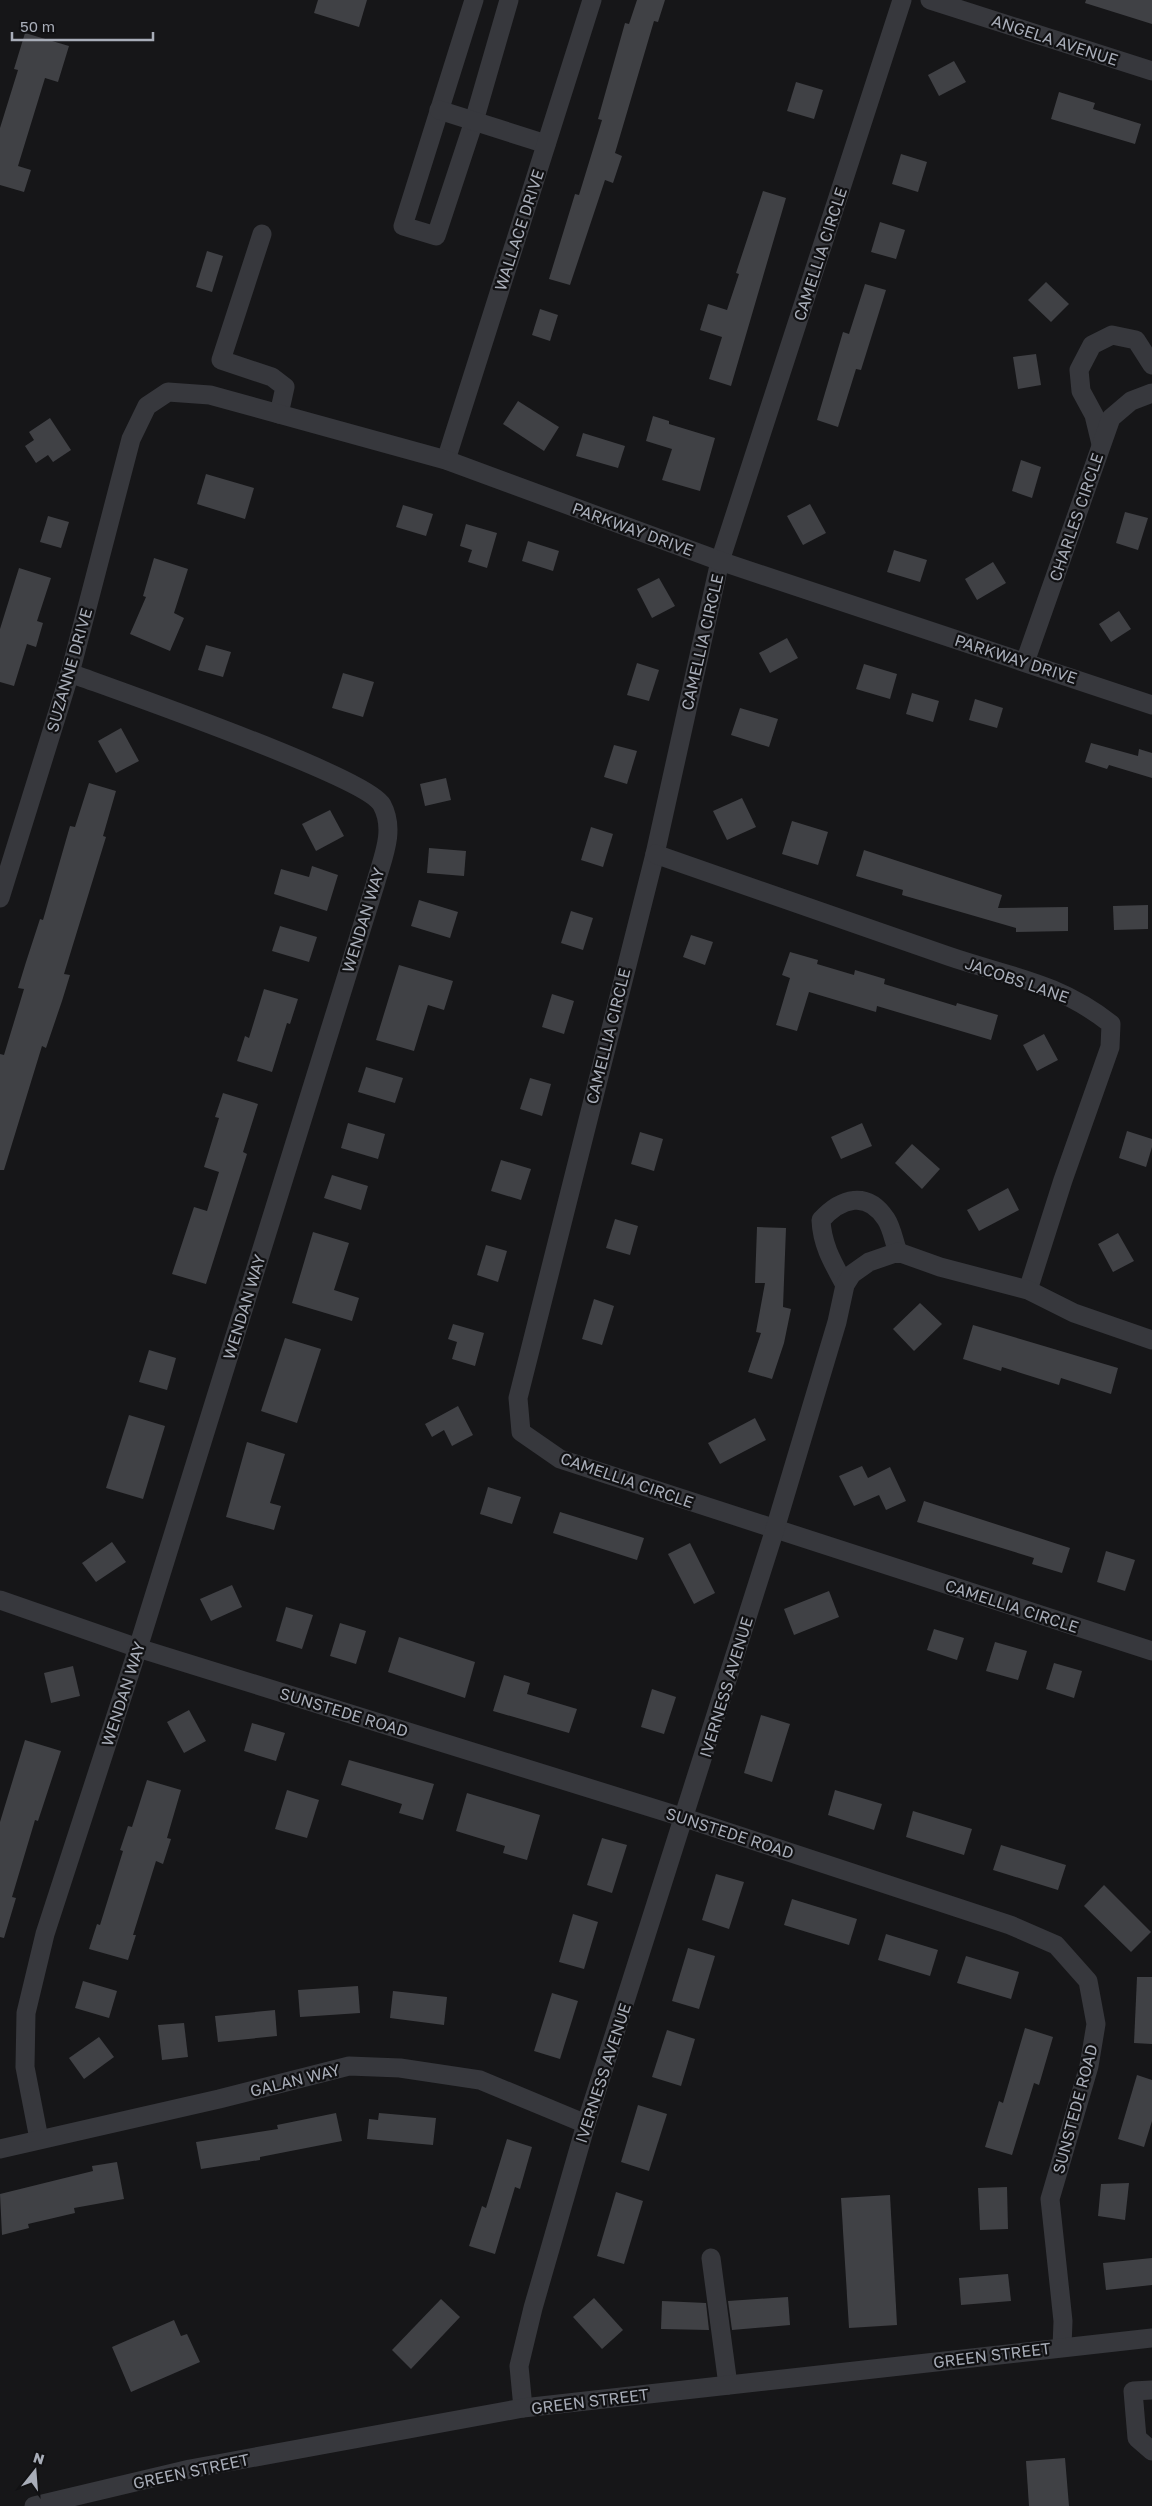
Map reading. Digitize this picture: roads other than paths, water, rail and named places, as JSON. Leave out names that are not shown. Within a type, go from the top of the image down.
[{"type":"street","points":[[474,0],[403,226],[436,236],[474,121],[509,0]]},
{"type":"street","name":"WALLACE DRIVE","points":[[446,460],[592,0]]},
{"type":"street","name":"CAMELLIA CIRCLE","points":[[902,0],[720,561],[655,854],[518,1398],[521,1432],[560,1459],[1152,1651]]},
{"type":"street","name":"ANGELA AVENUE","points":[[930,0],[1152,71]]},
{"type":"street","points":[[439,110],[546,144]]},
{"type":"street","points":[[262,234],[222,360],[272,377],[285,387],[278,414]]},
{"type":"street","points":[[1101,444],[1094,415],[1081,391],[1079,370],[1092,345],[1112,335],[1136,340],[1152,365]]},
{"type":"street","name":"PARKWAY DRIVE","points":[[132,439],[147,406],[168,392],[210,395],[446,460],[720,561],[1152,705]]},
{"type":"street","name":"CHARLES CIRCLE","points":[[1025,662],[1089,485],[1111,418],[1130,401],[1152,393]]},
{"type":"street","name":"SUZANNE DRIVE","points":[[0,898],[70,673],[132,439]]},
{"type":"street","name":"WENDAN WAY","points":[[39,2139],[25,2067],[26,2013],[44,1934],[138,1648],[375,885],[390,828],[382,804],[362,788],[300,760],[70,673]]},
{"type":"street","name":"JACOBS LANE","points":[[655,854],[964,962],[1054,988],[1088,1006],[1111,1024],[1110,1047],[1063,1180],[1028,1290]]},
{"type":"street","points":[[846,1285],[822,1238],[821,1220],[833,1207],[844,1202],[861,1200],[875,1206],[887,1220],[898,1252],[940,1267],[1028,1290],[1074,1312],[1152,1340]]},
{"type":"street","name":"IVERNESS AVENUE","points":[[523,2408],[518,2366],[586,2124],[685,1818],[775,1529],[837,1322],[846,1285],[852,1274],[869,1262],[898,1252]]},
{"type":"street","name":"SUNSTEDE ROAD","points":[[0,1600],[138,1648],[685,1818],[1010,1925],[1056,1945],[1088,1981],[1096,2024],[1090,2066],[1050,2200],[1063,2321],[1062,2346]]},
{"type":"street","name":"GALAN WAY","points":[[0,2149],[219,2099],[350,2066],[400,2068],[480,2080],[586,2124]]},
{"type":"street","points":[[711,2258],[728,2385]]},
{"type":"street","name":"GREEN STREET","points":[[34,2506],[190,2469],[523,2408],[1062,2346],[1152,2338]]},
{"type":"street","points":[[1152,2390],[1133,2391],[1138,2438],[1152,2452]]}]
